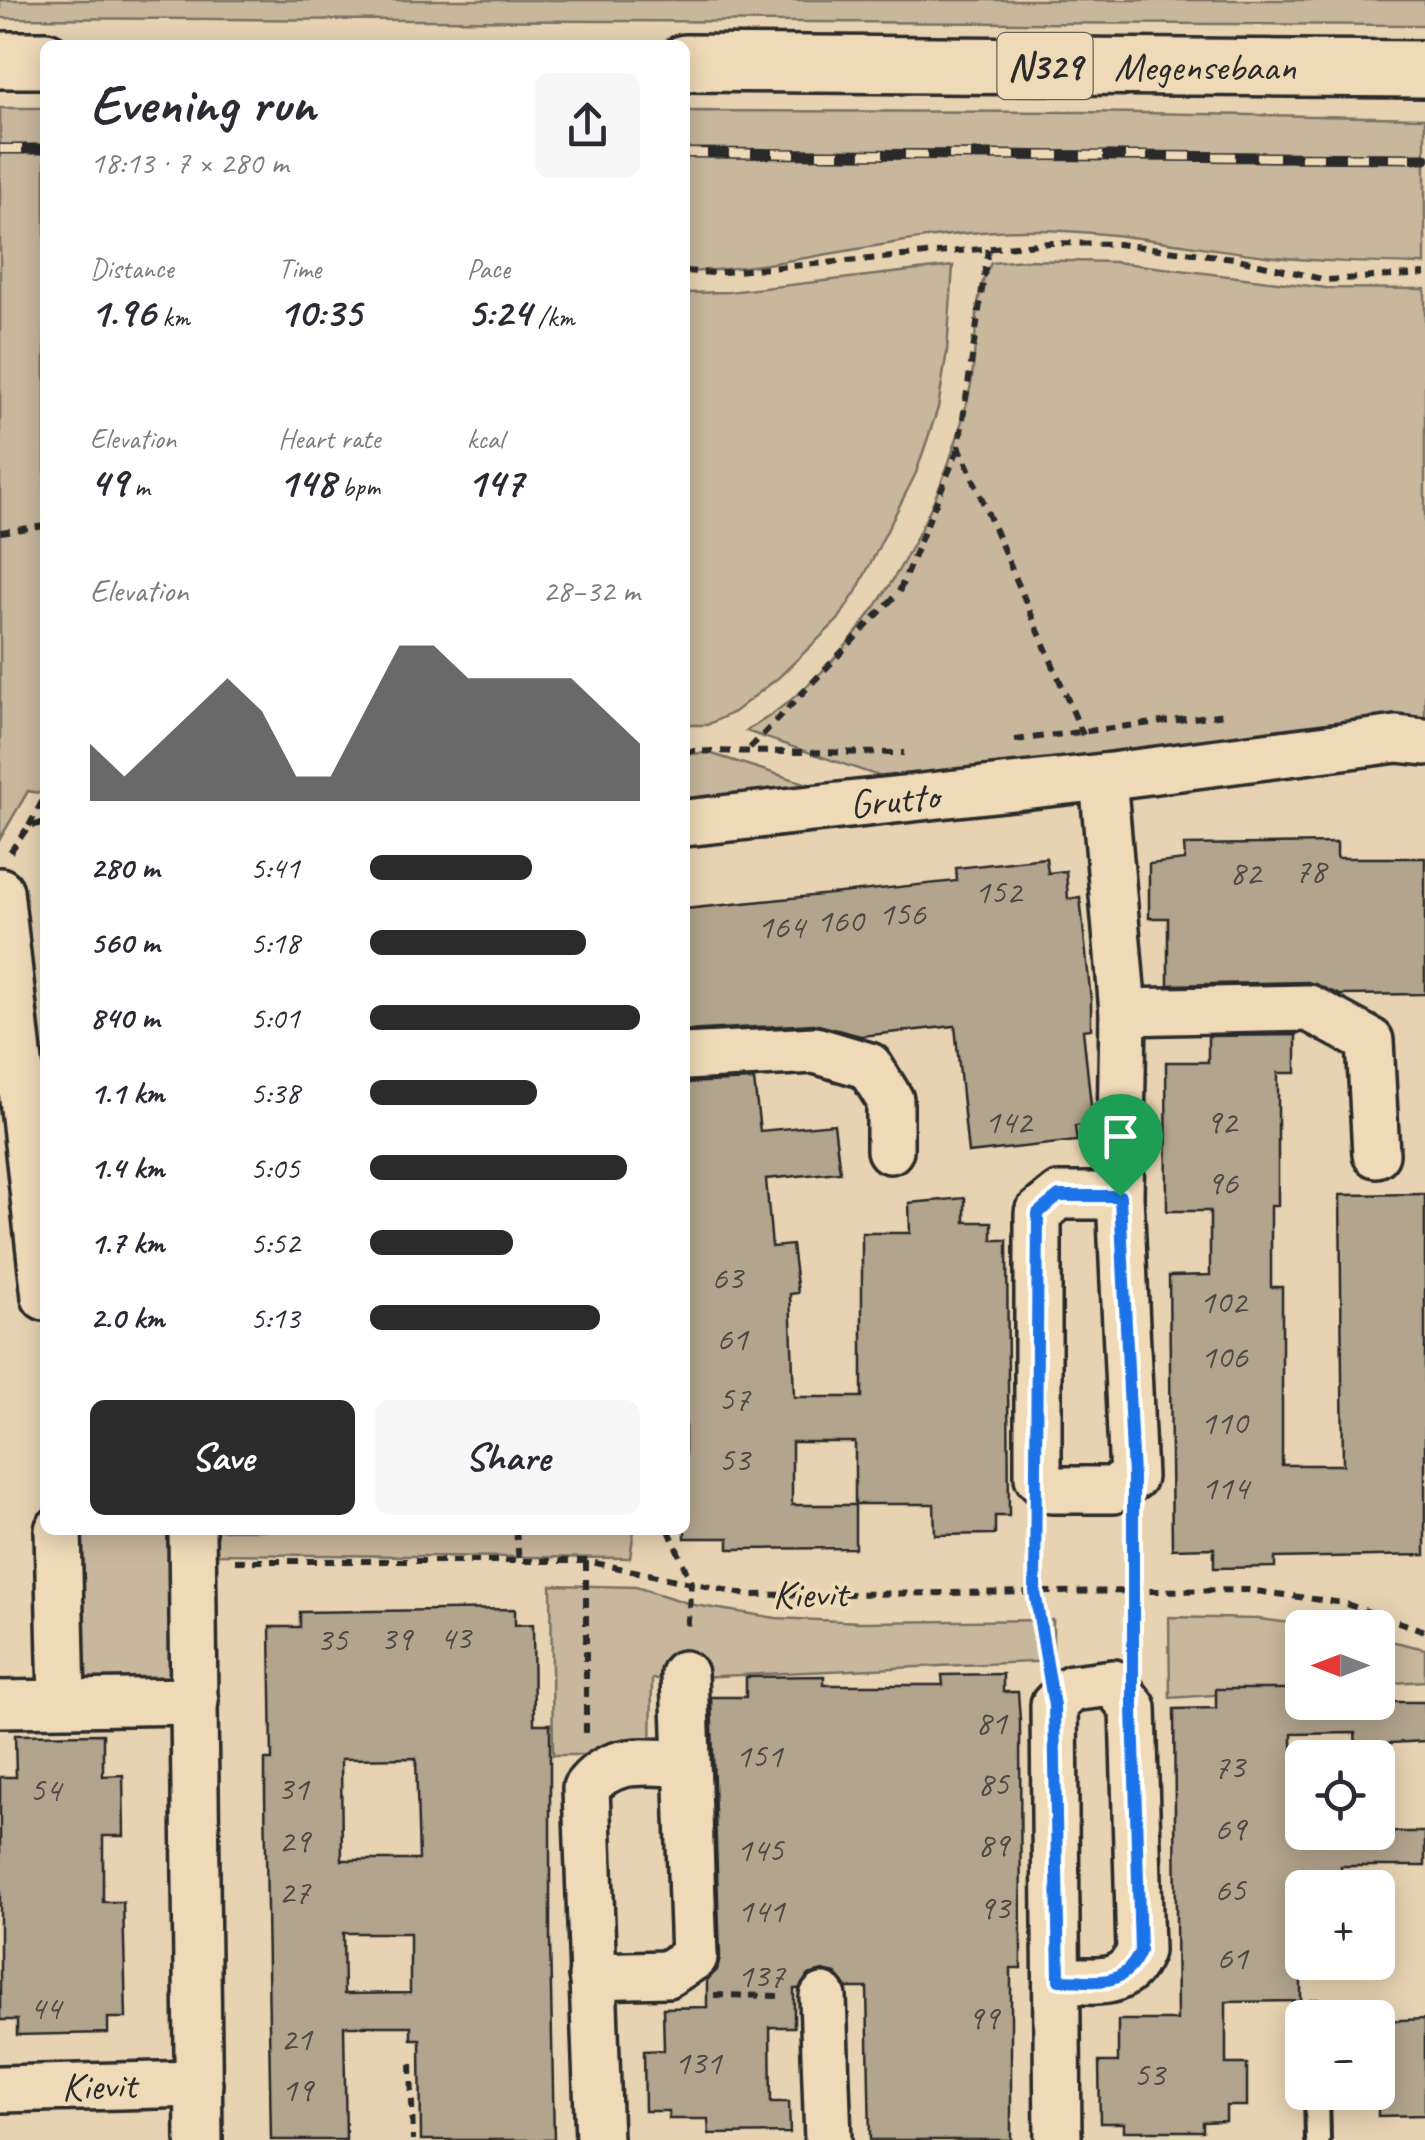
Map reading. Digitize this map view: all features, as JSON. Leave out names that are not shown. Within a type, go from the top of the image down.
[{"type":"main road","points":[[0,60],[40,60]]},
{"type":"main road","name":"Megensebaan","points":[[690,63],[1425,69]]},
{"type":"street","name":"Grutto","points":[[690,821],[1103,777],[1397,739],[1425,742]]},
{"type":"street","points":[[1103,777],[1123,1012],[1120,1196],[1133,1477],[1113,1490],[1052,1490],[1038,1477],[1038,1213],[1059,1196],[1120,1196]]},
{"type":"street","points":[[0,891],[40,1216]]},
{"type":"street","points":[[1123,1012],[1309,1008],[1370,1041],[1376,1154]]},
{"type":"street","points":[[690,1057],[816,1050],[870,1066],[890,1100],[890,1150]]},
{"type":"street","points":[[58,1535],[62,1702]]},
{"type":"street","points":[[193,1546],[199,2140]]},
{"type":"street","points":[[592,1976],[667,1974],[694,1956],[684,1674]]},
{"type":"street","points":[[1058,2140],[1054,1706],[1072,1688],[1113,1683],[1133,1708],[1140,1951],[1133,1968],[1113,1980],[1059,1980]]},
{"type":"street","points":[[0,1704],[195,1701]]},
{"type":"street","points":[[599,2140],[586,1788],[599,1771],[626,1762],[685,1763]]},
{"type":"street","points":[[823,1997],[828,2140]]},
{"type":"street","name":"Kievit","points":[[0,2089],[199,2084]]},
{"type":"lane","points":[[1317,2110],[1318,2140]]},
{"type":"path","points":[[690,271],[732,272],[1048,243],[1118,244],[1234,258],[1326,280],[1425,274]]},
{"type":"path","points":[[749,749],[899,592],[960,446],[988,249]]},
{"type":"path","points":[[960,446],[1103,777]]},
{"type":"path","points":[[0,532],[40,527]]},
{"type":"path","points":[[1003,741],[1232,713]]},
{"type":"path","points":[[690,751],[905,753]]},
{"type":"path","points":[[0,859],[11,851],[40,805]]},
{"type":"path","points":[[28,827],[40,823]]},
{"type":"path","points":[[1038,1477],[1035,1592],[1054,1706]]},
{"type":"path","points":[[1133,1477],[1133,1708]]},
{"type":"path","points":[[516,1535],[519,1561]]},
{"type":"path","points":[[672,1535],[691,1583],[684,1674]]},
{"type":"path","name":"Kievit","points":[[193,1546],[586,1561],[748,1595],[1248,1590],[1343,1603],[1425,1631]]},
{"type":"path","points":[[586,1561],[586,1788]]},
{"type":"path","points":[[411,2064],[413,2140]]},
{"type":"shaded area","points":[[0,0],[1425,0],[1425,25],[0,18]]},
{"type":"shaded area","points":[[0,108],[40,108],[40,793],[28,791],[0,839]]},
{"type":"shaded area","points":[[690,111],[1425,118],[1425,264],[1286,258],[1115,235],[1024,230],[939,236],[690,272]]},
{"type":"shaded area","points":[[1115,262],[1326,288],[1425,289],[1425,733],[908,786],[746,731],[788,702],[826,667],[891,583],[940,487],[957,438],[970,389],[984,277],[991,263]]},
{"type":"shaded area","points":[[953,266],[938,408],[916,473],[856,592],[838,620],[778,678],[734,712],[707,725],[690,725],[690,293],[729,292]]},
{"type":"shaded area","points":[[709,753],[840,794],[690,811],[690,754]]},
{"type":"shaded area","points":[[72,1535],[171,1535],[173,1687],[92,1684],[79,1671]]},
{"type":"shaded area","points":[[204,1535],[633,1535],[630,1558],[214,1554]]},
{"type":"shaded area","points":[[551,1585],[636,1587],[694,1605],[776,1618],[861,1622],[1053,1620],[1053,1661],[652,1679],[651,1755],[553,1755]]},
{"type":"shaded area","points":[[1169,1617],[1285,1622],[1285,1690],[1170,1698]]},
{"type":"shaded area","points":[[1395,1642],[1425,1649],[1425,1681],[1395,1683]]},
{"type":"building","points":[[1337,843],[1337,858],[1425,858],[1425,994],[1340,995],[1308,982],[1168,985],[1168,918],[1149,918],[1149,864],[1185,860],[1184,845]]},
{"type":"building","points":[[1046,858],[1048,873],[1066,871],[1068,899],[1080,897],[1091,1000],[1091,1029],[1083,1030],[1093,1124],[1075,1126],[1077,1141],[968,1153],[955,1026],[861,1036],[814,1024],[690,1031],[690,908],[957,881],[956,868]]},
{"type":"building","points":[[1296,1035],[1296,1073],[1278,1073],[1278,1206],[1271,1206],[1271,1287],[1282,1287],[1282,1465],[1343,1465],[1340,1195],[1425,1194],[1425,1555],[1275,1558],[1275,1567],[1214,1568],[1214,1548],[1172,1549],[1169,1276],[1210,1275],[1210,1211],[1167,1211],[1166,1062],[1208,1062],[1208,1036]]},
{"type":"building","points":[[754,1080],[760,1131],[834,1124],[840,1172],[766,1179],[772,1247],[792,1245],[798,1293],[790,1294],[794,1397],[862,1397],[862,1233],[910,1233],[909,1203],[965,1198],[965,1222],[992,1222],[992,1240],[1007,1240],[1009,1516],[995,1516],[995,1534],[935,1535],[934,1504],[855,1504],[855,1442],[792,1442],[792,1505],[855,1505],[855,1548],[729,1549],[729,1538],[685,1538],[690,1535],[690,1083]]},
{"type":"building","points":[[515,1609],[515,1625],[533,1624],[534,1724],[550,1724],[554,2140],[421,2140],[420,2039],[411,2039],[411,2026],[344,2026],[346,2140],[271,2140],[265,1795],[265,1760],[272,1760],[270,1627],[300,1627],[300,1612]],"holes":[[[416,1758],[419,1860],[342,1860],[341,1759]],[[343,1933],[410,1933],[410,1993],[344,1994]]]},
{"type":"building","points":[[1003,1674],[1003,1692],[1018,1692],[1020,1720],[1021,1968],[1011,1968],[1011,2140],[870,2140],[867,1988],[847,1988],[836,1974],[823,1971],[808,1975],[799,1989],[794,1989],[794,2027],[770,2027],[771,2102],[789,2102],[790,2133],[709,2134],[708,2119],[669,2119],[669,2111],[645,2111],[644,2051],[664,2050],[663,2008],[707,2007],[707,1980],[717,1970],[720,1957],[711,1697],[746,1697],[746,1677],[824,1676],[824,1685],[943,1685],[942,1675]]},
{"type":"building","points":[[1216,1689],[1285,1689],[1285,1720],[1395,1720],[1395,1702],[1425,1702],[1425,1741],[1356,1740],[1355,1733],[1292,1734],[1292,1740],[1285,1740],[1285,1850],[1395,1850],[1395,1832],[1425,1832],[1425,1866],[1285,1870],[1285,1980],[1301,1980],[1301,2000],[1226,2002],[1226,2064],[1247,2064],[1247,2106],[1226,2106],[1226,2121],[1203,2122],[1203,2131],[1124,2131],[1124,2123],[1100,2123],[1099,2062],[1118,2062],[1118,2020],[1177,2020],[1174,1709],[1216,1708]]},
{"type":"building","points":[[103,1734],[103,1776],[123,1775],[124,1836],[103,1836],[103,1902],[123,1902],[126,2018],[108,2018],[108,2033],[17,2035],[17,2020],[0,2020],[0,1777],[16,1777],[15,1735]]},
{"type":"building","points":[[1425,2019],[1425,2115],[1378,2116],[1378,2110],[1395,2110],[1395,2020]]},
{"type":"railway","points":[[0,149],[40,149]]},
{"type":"railway","points":[[690,153],[1425,158]]},
{"type":"route","points":[[1059,1196],[1120,1196],[1133,1477],[1133,1708],[1140,1951],[1133,1968],[1113,1980],[1059,1980],[1054,1706],[1035,1592],[1038,1213],[1059,1196]]}]
